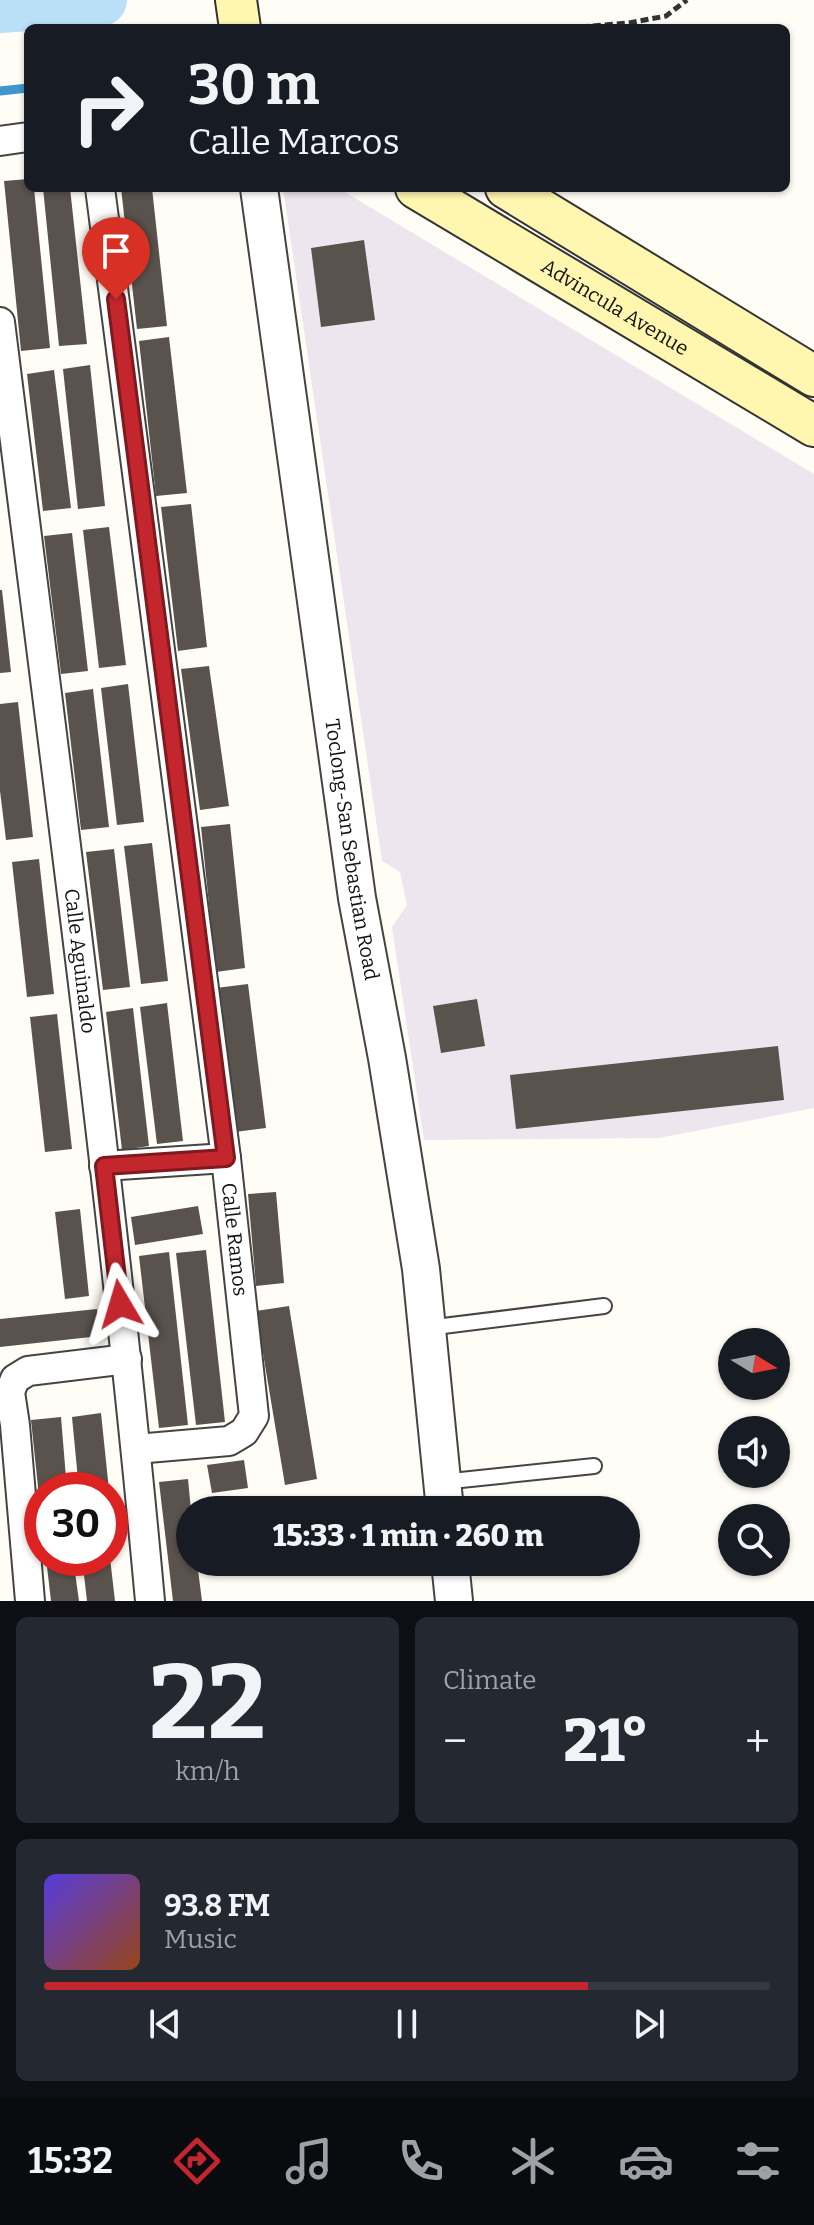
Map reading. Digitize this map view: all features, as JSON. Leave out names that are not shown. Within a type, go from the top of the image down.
[{"type":"main road","name":"Advincula Avenue","points":[[423,192],[814,426]]},
{"type":"main road","points":[[513,192],[814,376]]},
{"type":"street","points":[[0,141],[24,138]]},
{"type":"street","name":"Calle Ramos","points":[[101,192],[226,1158],[254,1416],[244,1432],[229,1441],[136,1449]]},
{"type":"street","name":"Toclong-San Sebastian Road","points":[[260,192],[357,898],[421,1269],[443,1496]]},
{"type":"street","name":"Calle Aguinaldo","points":[[0,322],[127,1359],[150,1601]]},
{"type":"street","points":[[104,1166],[226,1158]]},
{"type":"street","points":[[30,1601],[8,1426],[10,1392],[15,1379],[28,1371],[127,1359]]},
{"type":"street","points":[[451,1576],[454,1601]]},
{"type":"lane","points":[[427,1328],[604,1306]]},
{"type":"lane","points":[[443,1496],[594,1466]]},
{"type":"path","points":[[617,24],[666,16],[687,0]]},
{"type":"shaded area","points":[[284,192],[345,192],[814,474],[814,1108],[659,1138],[424,1140],[392,927],[407,905],[400,872],[382,861]]},
{"type":"building","points":[[24,179],[24,192],[34,192],[50,348],[21,351],[4,181]]},
{"type":"building","points":[[43,192],[70,192],[87,344],[59,346]]},
{"type":"building","points":[[121,192],[152,192],[167,326],[137,329]]},
{"type":"building","points":[[364,240],[375,320],[321,327],[311,248]]},
{"type":"building","points":[[169,337],[187,493],[156,496],[139,341]]},
{"type":"building","points":[[90,365],[105,506],[78,509],[63,369]]},
{"type":"building","points":[[54,370],[71,508],[43,511],[27,374]]},
{"type":"building","points":[[191,504],[207,647],[178,651],[161,507]]},
{"type":"building","points":[[109,527],[126,665],[99,668],[83,530]]},
{"type":"building","points":[[72,533],[88,671],[61,674],[44,536]]},
{"type":"building","points":[[0,590],[11,672],[0,673]]},
{"type":"building","points":[[209,666],[229,806],[200,810],[181,669]]},
{"type":"building","points":[[128,684],[144,822],[117,825],[101,688]]},
{"type":"building","points":[[93,689],[109,827],[81,830],[65,693]]},
{"type":"building","points":[[18,702],[33,837],[6,840],[0,791],[0,704]]},
{"type":"building","points":[[230,824],[245,968],[216,972],[201,827]]},
{"type":"building","points":[[152,843],[168,981],[141,984],[124,846]]},
{"type":"building","points":[[114,849],[130,987],[103,990],[86,852]]},
{"type":"building","points":[[39,859],[54,994],[27,997],[12,862]]},
{"type":"building","points":[[248,984],[266,1128],[235,1132],[216,988]]},
{"type":"building","points":[[477,999],[485,1046],[441,1053],[433,1006]]},
{"type":"building","points":[[167,1003],[183,1141],[157,1144],[140,1007]]},
{"type":"building","points":[[133,1008],[149,1146],[122,1150],[106,1012]]},
{"type":"building","points":[[57,1014],[72,1149],[45,1152],[30,1017]]},
{"type":"building","points":[[778,1046],[784,1100],[516,1129],[510,1075]]},
{"type":"building","points":[[276,1192],[284,1283],[256,1286],[248,1194]]},
{"type":"building","points":[[198,1206],[203,1234],[135,1245],[131,1217]]},
{"type":"building","points":[[80,1209],[89,1296],[65,1299],[55,1212]]},
{"type":"building","points":[[206,1250],[225,1422],[196,1425],[176,1253]]},
{"type":"building","points":[[169,1252],[188,1425],[159,1428],[139,1256]]},
{"type":"building","points":[[289,1306],[317,1479],[285,1485],[256,1311]]},
{"type":"building","points":[[97,1309],[100,1336],[0,1347],[0,1319]]},
{"type":"building","points":[[101,1413],[107,1472],[77,1472],[72,1417]]},
{"type":"building","points":[[61,1417],[66,1472],[36,1472],[31,1420]]},
{"type":"building","points":[[244,1460],[248,1488],[212,1493],[207,1465]]},
{"type":"building","points":[[188,1479],[190,1496],[176,1496],[176,1576],[199,1576],[202,1601],[173,1601],[159,1482]]},
{"type":"building","points":[[48,1576],[76,1576],[79,1601],[51,1601]]},
{"type":"building","points":[[84,1576],[112,1576],[115,1601],[87,1601]]},
{"type":"waterway","points":[[0,7],[101,0]]},
{"type":"waterway","points":[[0,91],[24,88]]},
{"type":"route","points":[[116,299],[226,1158],[104,1166],[120,1304]]}]
